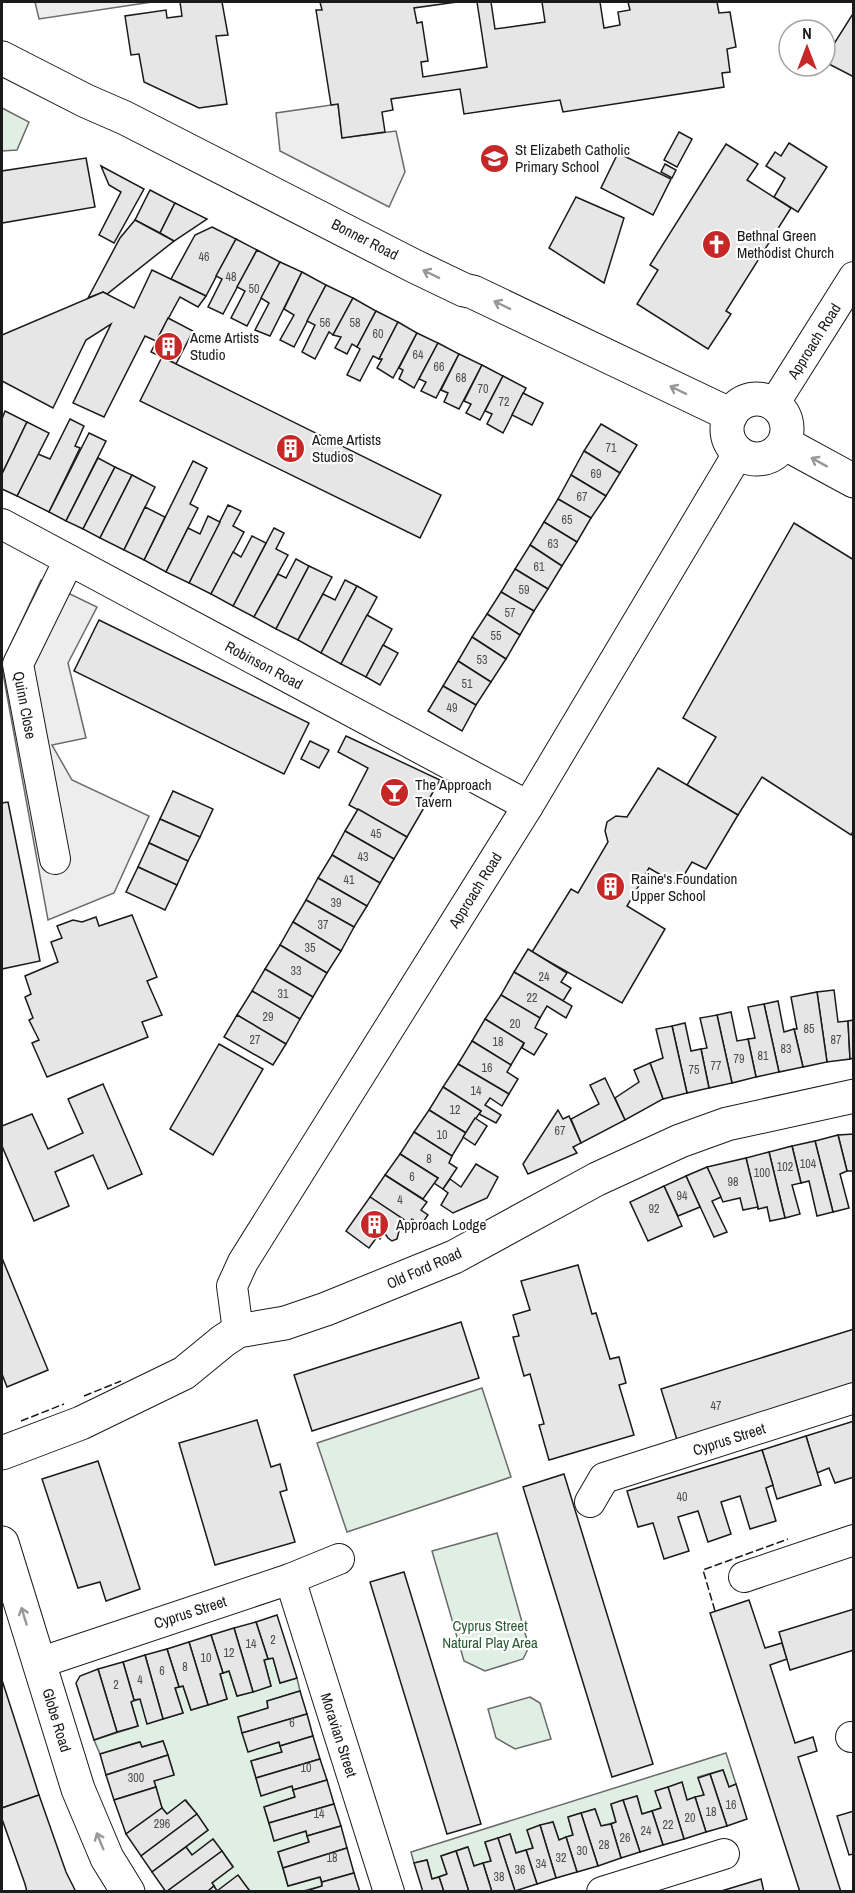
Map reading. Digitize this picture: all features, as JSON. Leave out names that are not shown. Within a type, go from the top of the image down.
[{"type":"street","name":"Bonner Road","points":[[2,58],[86,101],[136,123],[399,257],[731,415]]},
{"type":"street","name":"Approach Road","points":[[774,404],[854,277]]},
{"type":"street","points":[[762,400],[774,404],[786,418],[788,430],[784,443],[779,450],[767,457],[756,459],[739,452],[729,438],[727,430],[731,415],[738,406],[747,401],[762,400]]},
{"type":"street","points":[[784,443],[854,481]]},
{"type":"street","name":"Approach Road","points":[[238,1331],[232,1286],[243,1262],[528,806],[739,452]]},
{"type":"street","name":"Robinson Road","points":[[2,524],[528,806]]},
{"type":"street","name":"Quinn Close","points":[[55,859],[18,664],[69,560]]},
{"type":"street","name":"Old Ford Road","points":[[2,1453],[81,1423],[184,1373],[222,1341],[238,1331],[285,1323],[326,1309],[454,1257],[597,1179],[680,1141],[726,1124],[854,1096]]},
{"type":"street","name":"Cyprus Street","points":[[597,1490],[854,1398]]},
{"type":"street","points":[[744,1577],[854,1540]]},
{"type":"street","name":"Globe Road","points":[[2,1543],[78,1788],[107,1858],[128,1892]]},
{"type":"street","name":"Cyprus Street","points":[[39,1663],[290,1579],[339,1559]]},
{"type":"street","name":"Moravian Street","points":[[290,1579],[389,1892]]},
{"type":"street","points":[[602,1892],[724,1854]]},
{"type":"green space","points":[[2,108],[29,122],[17,150],[2,151]]},
{"type":"green space","points":[[482,1388],[511,1477],[347,1532],[317,1443]]},
{"type":"green space","name":"Cyprus Street Natural Play Area","points":[[497,1533],[529,1647],[523,1659],[485,1671],[464,1661],[432,1551]]},
{"type":"green space","points":[[273,1658],[280,1683],[297,1678],[300,1691],[267,1701],[268,1708],[238,1717],[248,1751],[279,1742],[282,1752],[251,1761],[261,1795],[292,1786],[295,1797],[264,1807],[274,1840],[306,1831],[309,1842],[278,1852],[288,1886],[320,1877],[322,1886],[303,1891],[250,1891],[238,1876],[217,1891],[212,1883],[233,1866],[213,1839],[192,1855],[186,1847],[208,1830],[186,1800],[167,1814],[162,1808],[154,1781],[174,1774],[163,1741],[142,1747],[139,1742],[100,1754],[94,1740],[138,1726],[131,1702],[140,1699],[148,1723],[183,1713],[175,1688],[183,1686],[191,1710],[227,1699],[220,1674],[229,1671],[237,1696],[271,1686],[264,1660]]},
{"type":"green space","points":[[530,1697],[540,1703],[551,1739],[515,1749],[496,1738],[488,1709]]},
{"type":"green space","points":[[726,1753],[736,1784],[729,1787],[723,1770],[698,1777],[704,1795],[687,1800],[682,1783],[656,1791],[661,1808],[642,1814],[637,1796],[611,1805],[616,1822],[601,1826],[595,1809],[568,1817],[573,1835],[559,1840],[553,1822],[527,1830],[533,1848],[516,1853],[510,1834],[485,1843],[491,1861],[474,1866],[467,1847],[441,1856],[447,1874],[432,1879],[427,1860],[414,1863],[411,1852]]},
{"type":"shaded area","points":[[35,2],[152,2],[39,19]]},
{"type":"shaded area","points":[[338,104],[342,138],[396,131],[405,172],[389,207],[280,151],[276,113]]},
{"type":"shaded area","points":[[41,580],[97,607],[68,663],[86,738],[52,745],[72,780],[149,816],[114,893],[48,920],[2,668],[2,663]]},
{"type":"building","points":[[180,2],[222,2],[228,35],[216,36],[227,104],[199,108],[144,82],[139,54],[131,55],[125,16],[166,10],[167,18],[182,16]]},
{"type":"building","points":[[320,2],[457,2],[414,8],[417,23],[422,22],[428,61],[421,62],[423,77],[487,67],[477,2],[491,2],[495,29],[545,22],[542,2],[600,2],[604,28],[620,25],[618,12],[630,10],[628,2],[717,2],[719,13],[730,12],[736,47],[727,49],[730,72],[722,73],[724,87],[563,112],[560,100],[464,114],[460,89],[391,99],[393,110],[382,112],[385,132],[342,138],[338,104],[331,105],[316,10],[322,10]]},
{"type":"building","points":[[854,12],[854,77],[837,68],[837,39]]},
{"type":"building","points":[[679,132],[692,139],[677,167],[664,160]]},
{"type":"building","points":[[789,143],[827,167],[798,212],[774,197],[785,178],[766,166],[775,152],[781,156]]},
{"type":"building","name":"Bethnal Green Methodist Church","points":[[726,144],[758,164],[747,180],[791,208],[726,311],[731,314],[708,349],[637,304],[658,270],[650,265]]},
{"type":"building","points":[[618,153],[671,179],[653,215],[601,188]]},
{"type":"building","points":[[86,158],[95,207],[2,223],[2,171]]},
{"type":"building","points":[[665,164],[676,170],[672,178],[661,172]]},
{"type":"building","points":[[101,166],[144,189],[114,243],[99,235],[121,192],[109,185]]},
{"type":"building","points":[[150,190],[175,203],[160,233],[135,220]]},
{"type":"building","points":[[576,197],[624,218],[604,283],[549,248]]},
{"type":"building","points":[[175,203],[207,219],[174,241],[160,233]]},
{"type":"building","points":[[135,220],[174,241],[107,294],[103,292],[88,298],[120,238]]},
{"type":"building","points":[[212,227],[236,239],[206,296],[171,279],[195,235]]},
{"type":"building","points":[[236,239],[257,250],[223,314],[208,307],[222,279],[216,276]]},
{"type":"building","points":[[257,250],[280,262],[247,326],[231,318],[245,291],[237,287]]},
{"type":"building","points":[[280,262],[302,272],[270,336],[255,330],[269,303],[261,298]]},
{"type":"building","points":[[152,270],[206,296],[198,307],[180,297],[156,341],[145,336],[104,417],[73,403],[111,324],[86,340],[53,408],[2,381],[2,335],[103,292],[134,308]]},
{"type":"building","points":[[302,272],[326,285],[294,347],[280,340],[294,315],[284,309]]},
{"type":"building","points":[[326,285],[353,298],[333,335],[329,332],[315,359],[302,352],[315,325],[307,321]]},
{"type":"building","points":[[353,298],[376,311],[357,347],[352,344],[347,354],[335,348],[341,337],[333,335]]},
{"type":"building","points":[[376,311],[398,322],[379,359],[373,356],[360,381],[347,375],[360,349],[357,347]]},
{"type":"building","name":"Acme Artists Studio","points":[[168,318],[193,331],[176,364],[151,352]]},
{"type":"building","points":[[398,322],[417,333],[393,378],[377,368],[382,359],[379,359]]},
{"type":"building","points":[[417,333],[438,343],[414,388],[399,379],[403,370],[399,368]]},
{"type":"building","points":[[438,343],[459,354],[436,398],[421,391],[426,382],[419,379]]},
{"type":"building","points":[[459,354],[482,365],[459,409],[444,402],[448,393],[441,390]]},
{"type":"building","name":"Acme Artists Studios","points":[[162,357],[441,495],[420,538],[140,401]]},
{"type":"building","points":[[482,365],[503,376],[480,420],[466,413],[471,404],[464,401]]},
{"type":"building","points":[[503,376],[526,388],[503,433],[487,424],[492,414],[485,411]]},
{"type":"building","points":[[523,393],[543,403],[532,425],[512,415]]},
{"type":"building","points":[[5,411],[27,422],[2,474],[2,419]]},
{"type":"building","points":[[70,419],[84,426],[75,446],[80,448],[49,512],[17,496],[38,454],[50,459]]},
{"type":"building","points":[[27,422],[49,433],[17,496],[2,489],[2,474]]},
{"type":"building","points":[[601,424],[637,445],[620,473],[584,451]]},
{"type":"building","points":[[89,433],[106,441],[66,521],[49,512]]},
{"type":"building","points":[[584,451],[620,473],[606,496],[571,475]]},
{"type":"building","points":[[98,458],[115,467],[83,529],[66,521]]},
{"type":"building","points":[[193,461],[207,468],[190,504],[198,508],[166,572],[144,560]]},
{"type":"building","points":[[115,467],[132,475],[100,538],[83,529]]},
{"type":"building","points":[[132,475],[155,487],[124,550],[100,538]]},
{"type":"building","points":[[571,475],[606,496],[591,518],[558,499]]},
{"type":"building","points":[[558,499],[591,518],[577,542],[544,522]]},
{"type":"building","points":[[228,505],[241,511],[233,526],[244,532],[211,594],[189,583]]},
{"type":"building","points":[[145,507],[165,517],[144,560],[124,550]]},
{"type":"building","points":[[208,516],[220,522],[189,583],[166,572],[188,528],[200,534]]},
{"type":"building","points":[[544,522],[577,542],[562,566],[530,545]]},
{"type":"building","points":[[794,523],[854,560],[854,830],[851,835],[762,777],[738,815],[687,785],[716,737],[683,718]]},
{"type":"building","points":[[274,528],[284,533],[276,549],[288,555],[254,617],[233,606]]},
{"type":"building","points":[[252,536],[266,543],[233,606],[211,594],[233,552],[241,557]]},
{"type":"building","points":[[530,545],[562,566],[548,589],[515,569]]},
{"type":"building","points":[[296,559],[309,566],[276,629],[254,617],[278,574],[286,578]]},
{"type":"building","points":[[309,566],[332,577],[298,640],[276,629]]},
{"type":"building","points":[[515,569],[548,589],[534,611],[501,592]]},
{"type":"building","points":[[345,580],[357,586],[321,653],[298,640],[323,594],[335,600]]},
{"type":"building","points":[[357,586],[377,597],[341,664],[321,653]]},
{"type":"building","points":[[501,592],[534,611],[520,635],[487,614]]},
{"type":"building","points":[[487,614],[520,635],[506,659],[472,637]]},
{"type":"building","points":[[367,615],[392,629],[366,677],[341,664]]},
{"type":"building","points":[[99,620],[309,723],[284,774],[74,671]]},
{"type":"building","points":[[472,637],[506,659],[491,682],[458,661]]},
{"type":"building","points":[[383,645],[398,653],[380,685],[366,677]]},
{"type":"building","points":[[458,661],[491,682],[476,705],[443,686]]},
{"type":"building","points":[[443,686],[476,705],[462,731],[428,711]]},
{"type":"building","name":"The Approach Tavern","points":[[346,736],[440,780],[407,837],[349,805],[368,768],[338,752]]},
{"type":"building","points":[[310,741],[329,750],[319,768],[301,759]]},
{"type":"building","name":"Raine's Foundation Upper School","points":[[658,768],[738,815],[706,869],[692,862],[678,885],[649,868],[627,906],[665,929],[622,1003],[532,952],[571,889],[578,893],[608,842],[605,831],[607,822],[616,816],[627,817]]},
{"type":"building","points":[[173,791],[213,809],[200,837],[160,819]]},
{"type":"building","points":[[8,802],[40,961],[2,969],[2,803]]},
{"type":"building","points":[[358,809],[407,837],[394,859],[345,831]]},
{"type":"building","points":[[160,819],[200,837],[188,861],[149,843]]},
{"type":"building","points":[[345,831],[394,859],[380,883],[332,855]]},
{"type":"building","points":[[149,843],[188,861],[177,885],[138,867]]},
{"type":"building","points":[[332,855],[380,883],[367,906],[318,878]]},
{"type":"building","points":[[138,867],[177,885],[165,910],[126,892]]},
{"type":"building","points":[[318,878],[367,906],[354,927],[306,900]]},
{"type":"building","points":[[306,900],[354,927],[341,951],[293,922]]},
{"type":"building","points":[[132,915],[157,977],[147,981],[162,1015],[142,1022],[148,1037],[47,1077],[32,1043],[39,1040],[29,1020],[33,1018],[25,997],[31,994],[25,976],[58,962],[51,942],[62,938],[57,926],[73,920],[82,922],[96,917],[99,926]]},
{"type":"building","points":[[293,922],[341,951],[327,973],[280,945]]},
{"type":"building","points":[[280,945],[327,973],[313,997],[265,969]]},
{"type":"building","points":[[528,949],[567,973],[561,982],[571,988],[563,1001],[514,972]]},
{"type":"building","points":[[265,969],[313,997],[300,1019],[252,991]]},
{"type":"building","points":[[514,972],[572,1006],[566,1018],[547,1006],[540,1018],[501,995]]},
{"type":"building","points":[[834,990],[838,1022],[848,1021],[850,1059],[827,1062],[817,992]]},
{"type":"building","points":[[252,991],[300,1019],[286,1044],[237,1015]]},
{"type":"building","points":[[817,992],[827,1062],[803,1067],[794,1029],[797,1029],[791,997]]},
{"type":"building","points":[[501,995],[540,1018],[535,1028],[547,1034],[534,1055],[522,1048],[524,1043],[485,1019]]},
{"type":"building","points":[[778,1001],[784,1032],[794,1029],[803,1067],[779,1072],[764,1004]]},
{"type":"building","points":[[764,1004],[779,1072],[756,1077],[748,1039],[755,1038],[748,1007]]},
{"type":"building","points":[[731,1012],[737,1041],[748,1039],[756,1077],[732,1083],[717,1015]]},
{"type":"building","points":[[237,1015],[286,1044],[273,1065],[224,1037]]},
{"type":"building","points":[[717,1015],[732,1083],[709,1088],[701,1049],[707,1048],[700,1018]]},
{"type":"building","points":[[485,1019],[524,1043],[511,1065],[472,1041]]},
{"type":"building","points":[[854,1020],[854,1058],[850,1059],[848,1021]]},
{"type":"building","points":[[685,1023],[691,1051],[701,1049],[709,1088],[687,1093],[672,1026]]},
{"type":"building","points":[[672,1026],[687,1093],[663,1099],[650,1063],[663,1058],[656,1029]]},
{"type":"building","points":[[472,1041],[511,1065],[507,1072],[518,1079],[509,1094],[458,1064]]},
{"type":"building","points":[[219,1044],[263,1069],[213,1155],[170,1129]]},
{"type":"building","points":[[650,1063],[663,1099],[625,1120],[615,1098],[639,1082],[634,1070]]},
{"type":"building","points":[[458,1064],[509,1094],[502,1106],[490,1098],[485,1105],[501,1115],[496,1123],[479,1114],[481,1111],[443,1087]]},
{"type":"building","points":[[605,1078],[625,1120],[581,1143],[571,1119],[599,1104],[590,1085]]},
{"type":"building","points":[[103,1084],[142,1174],[108,1189],[93,1155],[55,1172],[69,1206],[34,1221],[2,1146],[2,1126],[32,1114],[48,1149],[83,1133],[68,1099]]},
{"type":"building","points":[[443,1087],[481,1111],[466,1133],[429,1110]]},
{"type":"building","points":[[429,1110],[466,1133],[452,1156],[414,1132]]},
{"type":"building","points":[[558,1110],[563,1119],[569,1116],[581,1143],[573,1147],[577,1153],[528,1174],[523,1164]]},
{"type":"building","points":[[475,1118],[487,1126],[475,1145],[463,1137]]},
{"type":"building","points":[[414,1132],[452,1156],[449,1163],[457,1168],[443,1189],[434,1183],[438,1178],[400,1154]]},
{"type":"building","points":[[854,1134],[854,1171],[847,1171],[838,1135]]},
{"type":"building","points":[[838,1135],[847,1171],[840,1174],[849,1208],[833,1212],[815,1141]]},
{"type":"building","points":[[815,1141],[833,1212],[817,1216],[809,1181],[801,1183],[792,1146]]},
{"type":"building","points":[[792,1146],[801,1183],[792,1185],[800,1214],[785,1218],[769,1152]]},
{"type":"building","points":[[769,1152],[785,1218],[770,1221],[767,1207],[758,1209],[746,1158]]},
{"type":"building","points":[[400,1154],[438,1178],[423,1199],[385,1175]]},
{"type":"building","points":[[746,1158],[758,1207],[743,1210],[740,1198],[723,1202],[707,1167]]},
{"type":"building","points":[[476,1164],[498,1177],[487,1198],[453,1213],[441,1205],[448,1193],[443,1189],[450,1179],[461,1187]]},
{"type":"building","points":[[707,1167],[721,1197],[712,1201],[727,1232],[714,1237],[686,1176]]},
{"type":"building","points":[[385,1175],[427,1202],[421,1210],[428,1215],[421,1225],[412,1219],[409,1223],[370,1197]]},
{"type":"building","points":[[686,1176],[700,1207],[678,1216],[664,1186]]},
{"type":"building","points":[[664,1186],[682,1226],[648,1241],[630,1202]]},
{"type":"building","name":"Approach Lodge","points":[[370,1197],[403,1219],[396,1229],[399,1231],[397,1239],[392,1241],[384,1232],[380,1239],[377,1237],[369,1248],[346,1231]]},
{"type":"building","points":[[2,1258],[48,1370],[7,1387],[2,1374]]},
{"type":"building","points":[[578,1265],[592,1314],[596,1313],[610,1359],[619,1357],[626,1383],[619,1385],[634,1435],[549,1460],[539,1425],[544,1424],[530,1374],[524,1376],[513,1337],[519,1336],[513,1315],[530,1310],[521,1281]]},
{"type":"building","points":[[461,1322],[479,1378],[312,1431],[294,1375]]},
{"type":"building","points":[[854,1329],[854,1386],[678,1443],[661,1389]]},
{"type":"building","points":[[257,1420],[271,1467],[280,1464],[287,1490],[280,1492],[295,1542],[215,1565],[179,1443]]},
{"type":"building","points":[[854,1421],[854,1477],[835,1483],[829,1468],[817,1473],[806,1436]]},
{"type":"building","points":[[806,1436],[821,1485],[777,1499],[762,1450]]},
{"type":"building","points":[[762,1450],[773,1485],[766,1488],[776,1521],[750,1529],[740,1496],[721,1502],[731,1534],[708,1542],[698,1511],[678,1517],[689,1551],[664,1559],[653,1523],[638,1527],[627,1491]]},
{"type":"building","points":[[98,1461],[140,1589],[106,1601],[100,1582],[78,1588],[42,1479]]},
{"type":"building","points":[[564,1474],[653,1764],[612,1777],[523,1487]]},
{"type":"building","points":[[404,1572],[481,1824],[447,1834],[370,1582]]},
{"type":"building","points":[[749,1600],[765,1648],[782,1643],[787,1659],[770,1665],[795,1743],[813,1737],[817,1751],[798,1757],[841,1892],[800,1892],[710,1613]]},
{"type":"building","points":[[854,1609],[854,1650],[790,1670],[779,1632]]},
{"type":"building","points":[[277,1615],[297,1678],[280,1683],[273,1658],[268,1659],[256,1622]]},
{"type":"building","points":[[256,1622],[268,1659],[264,1660],[271,1686],[253,1692],[234,1628]]},
{"type":"building","points":[[234,1628],[253,1692],[237,1696],[229,1671],[223,1673],[211,1635]]},
{"type":"building","points":[[211,1635],[223,1673],[220,1674],[227,1699],[208,1705],[189,1642]]},
{"type":"building","points":[[189,1642],[208,1705],[191,1710],[183,1686],[179,1687],[167,1649]]},
{"type":"building","points":[[167,1649],[179,1687],[175,1688],[183,1713],[163,1719],[145,1655]]},
{"type":"building","points":[[145,1655],[163,1719],[147,1724],[140,1699],[134,1700],[123,1662]]},
{"type":"building","points":[[123,1662],[134,1700],[131,1702],[138,1726],[117,1732],[98,1669]]},
{"type":"building","points":[[98,1669],[117,1732],[94,1740],[76,1683],[80,1676]]},
{"type":"building","points":[[2,1680],[39,1795],[2,1808]]},
{"type":"building","points":[[300,1691],[307,1714],[242,1733],[238,1717],[268,1708],[267,1701]]},
{"type":"building","points":[[307,1714],[313,1736],[280,1746],[279,1742],[248,1752],[242,1733]]},
{"type":"building","points":[[313,1736],[320,1759],[256,1778],[251,1761],[282,1752],[280,1746]]},
{"type":"building","points":[[163,1741],[168,1755],[106,1775],[100,1754],[140,1742],[142,1747]]},
{"type":"building","points":[[168,1755],[174,1775],[154,1781],[156,1787],[114,1800],[106,1775]]},
{"type":"building","points":[[320,1759],[327,1780],[293,1790],[292,1786],[261,1796],[256,1778]]},
{"type":"building","points":[[723,1770],[729,1787],[736,1784],[747,1819],[727,1826],[710,1774]]},
{"type":"building","points":[[710,1774],[727,1826],[706,1832],[695,1797],[704,1795],[698,1778]]},
{"type":"building","points":[[327,1780],[334,1804],[269,1823],[264,1807],[295,1797],[293,1790]]},
{"type":"building","points":[[682,1782],[687,1800],[695,1797],[706,1832],[684,1839],[668,1787]]},
{"type":"building","points":[[156,1787],[162,1808],[126,1834],[114,1800]]},
{"type":"building","points":[[668,1787],[684,1839],[663,1845],[652,1811],[661,1808],[655,1791]]},
{"type":"building","points":[[39,1795],[66,1872],[76,1892],[27,1892],[2,1819],[2,1808]]},
{"type":"building","points":[[637,1796],[642,1814],[652,1811],[663,1845],[640,1852],[623,1800]]},
{"type":"building","points":[[185,1800],[197,1814],[141,1856],[126,1834],[162,1808],[167,1814]]},
{"type":"building","points":[[623,1800],[640,1852],[621,1858],[611,1824],[616,1822],[611,1804]]},
{"type":"building","points":[[334,1804],[341,1826],[307,1836],[306,1831],[274,1841],[269,1823]]},
{"type":"building","points":[[595,1809],[601,1826],[611,1824],[621,1858],[598,1866],[581,1813]]},
{"type":"building","points":[[854,1811],[854,1854],[849,1855],[837,1816]]},
{"type":"building","points":[[581,1813],[598,1866],[577,1872],[566,1837],[573,1835],[568,1817]]},
{"type":"building","points":[[197,1814],[208,1830],[152,1872],[141,1856]]},
{"type":"building","points":[[553,1822],[559,1840],[566,1837],[577,1872],[556,1878],[540,1825]]},
{"type":"building","points":[[540,1825],[556,1878],[537,1884],[526,1850],[533,1848],[527,1830]]},
{"type":"building","points":[[341,1826],[347,1848],[283,1868],[278,1852],[309,1842],[307,1836]]},
{"type":"building","points":[[510,1834],[516,1853],[526,1850],[537,1884],[515,1891],[498,1838]]},
{"type":"building","points":[[498,1838],[515,1891],[513,1892],[492,1892],[483,1863],[491,1861],[485,1842]]},
{"type":"building","points":[[213,1839],[222,1851],[166,1892],[152,1872],[186,1847],[192,1855]]},
{"type":"building","points":[[468,1847],[474,1866],[483,1863],[492,1892],[469,1892],[456,1851]]},
{"type":"building","points":[[347,1848],[354,1873],[322,1882],[320,1877],[288,1886],[283,1868]]},
{"type":"building","points":[[222,1851],[233,1867],[212,1883],[214,1886],[207,1892],[166,1892]]},
{"type":"building","points":[[456,1851],[469,1892],[444,1892],[439,1877],[447,1874],[441,1856]]},
{"type":"building","points":[[427,1860],[432,1879],[439,1877],[444,1892],[423,1892],[414,1863]]},
{"type":"building","points":[[354,1873],[360,1892],[303,1892],[322,1886],[322,1882]]},
{"type":"building","points":[[238,1875],[249,1890],[246,1892],[207,1892],[214,1886],[217,1891]]},
{"type":"building","points":[[761,1879],[764,1892],[718,1892]]},
{"type":"fence","points":[[84,1396],[121,1381]]},
{"type":"fence","points":[[21,1421],[64,1404]]},
{"type":"fence","points":[[715,1611],[703,1570],[788,1539]]},
{"type":"place","name":"St Elizabeth Catholic Primary School","points":[[494,158]]},
{"type":"place","name":"Bethnal Green Methodist Church","points":[[716,244]]},
{"type":"place","name":"Acme Artists Studio","points":[[169,346]]},
{"type":"place","name":"Acme Artists Studios","points":[[291,448]]},
{"type":"place","name":"The Approach Tavern","points":[[394,793]]},
{"type":"place","name":"Raine's Foundation Upper School","points":[[610,887]]},
{"type":"place","name":"Approach Lodge","points":[[375,1224]]}]
